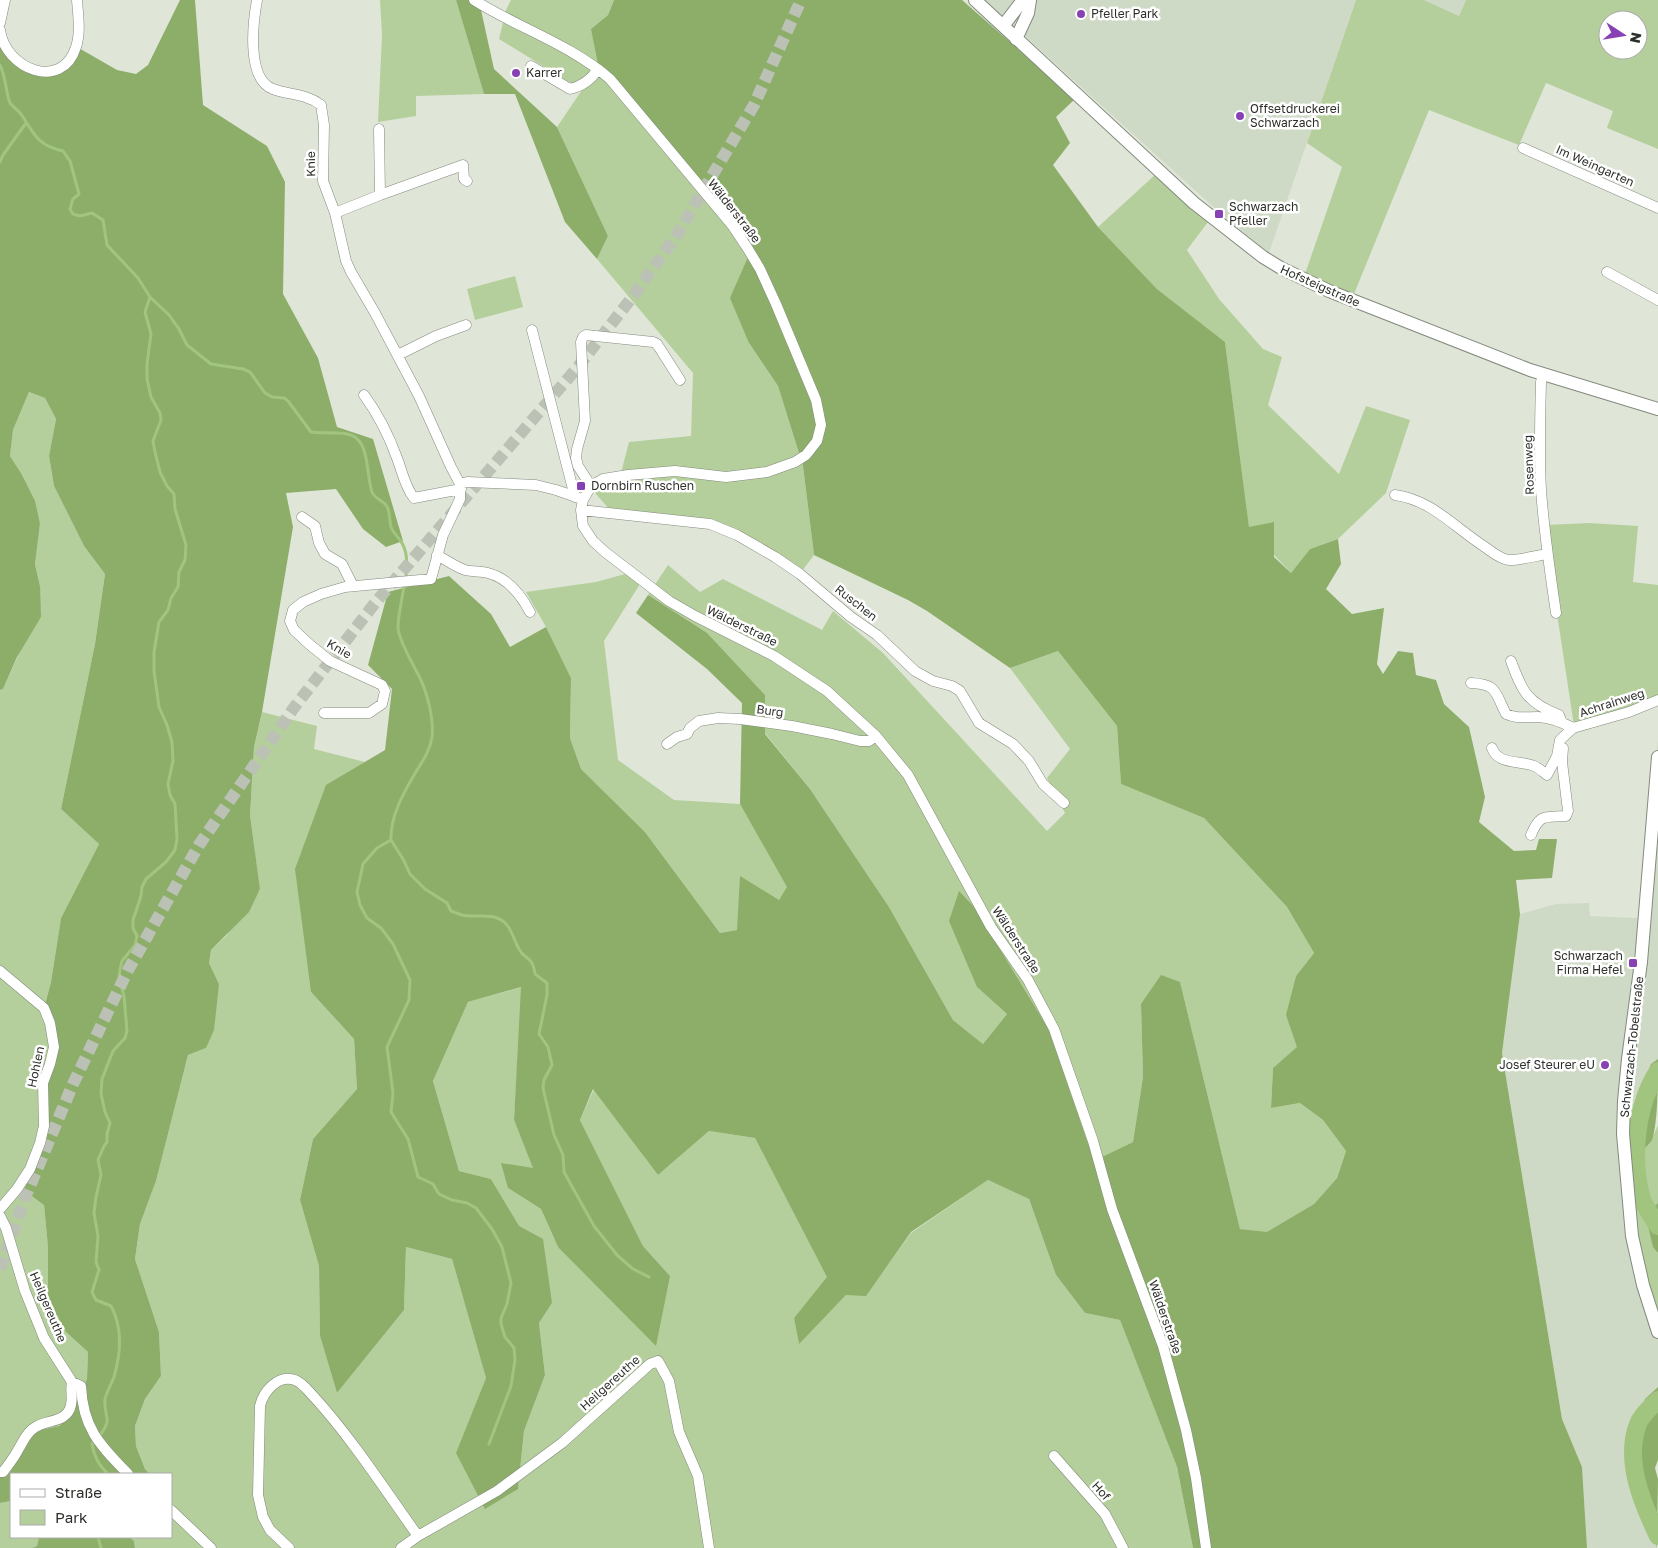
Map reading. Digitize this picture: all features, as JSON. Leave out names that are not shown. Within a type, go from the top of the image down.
[{"type":"main road","name":"Hofsteigstraße","points":[[975,0],[1194,203],[1263,257],[1301,279],[1328,291],[1453,341],[1543,374],[1658,409]]},
{"type":"main road","points":[[1003,26],[1023,0]]},
{"type":"main road","points":[[1016,39],[1028,13],[1030,0]]},
{"type":"main road","name":"Schwarzach-Tobelstraße","points":[[1658,758],[1641,962],[1628,1059],[1622,1134],[1632,1236],[1658,1332]]},
{"type":"street","points":[[0,22],[5,0]]},
{"type":"street","points":[[0,30],[1,38],[8,52],[15,59],[28,68],[39,71],[52,71],[64,66],[76,47],[79,31],[77,0]]},
{"type":"street","name":"Knie","points":[[257,0],[253,44],[258,72],[262,82],[272,89],[314,99],[321,105],[324,125],[324,181],[341,244],[351,272],[420,396],[461,487],[460,499],[443,535],[431,579],[353,586],[321,594],[303,602],[293,610],[290,621],[294,630],[330,661],[382,685],[385,692],[382,704],[369,713],[324,713]]},
{"type":"street","name":"Wälderstraße","points":[[474,0],[557,43],[598,69],[621,91],[732,225],[748,249],[760,269],[816,400],[821,425],[817,442],[806,455],[795,462],[767,472],[726,477],[675,471],[603,479],[591,486]]},
{"type":"street","points":[[531,66],[570,89],[578,87],[593,78],[598,69]]},
{"type":"street","points":[[379,130],[380,195]]},
{"type":"street","name":"Im Weingarten","points":[[1523,148],[1658,208]]},
{"type":"street","points":[[334,213],[463,165],[464,179],[468,181]]},
{"type":"street","points":[[1606,272],[1658,300]]},
{"type":"street","points":[[398,355],[436,336],[466,325]]},
{"type":"street","points":[[532,330],[580,502]]},
{"type":"street","points":[[580,502],[591,486],[578,466],[576,458],[585,421],[581,342],[583,337],[586,335],[653,342],[657,344],[680,380]]},
{"type":"street","name":"Rosenweg","points":[[1543,374],[1541,382],[1541,490],[1547,554],[1556,613]]},
{"type":"street","points":[[364,395],[383,426],[409,493],[414,498],[461,487],[467,482],[536,485],[556,490],[580,502]]},
{"type":"street","points":[[1395,495],[1416,499],[1432,508],[1500,558],[1508,560],[1547,554]]},
{"type":"street","name":"Wälderstraße","points":[[580,502],[583,526],[599,547],[669,601],[774,656],[827,691],[876,736],[908,775],[991,927],[1028,980],[1054,1029],[1091,1132],[1112,1209],[1163,1346],[1186,1430],[1196,1478],[1206,1548]]},
{"type":"street","name":"Ruschen","points":[[580,502],[710,524],[737,535],[776,557],[876,635],[916,671],[934,681],[952,686],[960,691],[979,723],[1013,744],[1029,762],[1043,784],[1064,803]]},
{"type":"street","points":[[302,517],[315,526],[319,543],[325,554],[342,564],[353,586]]},
{"type":"street","points":[[437,555],[464,569],[501,577],[524,601],[530,612]]},
{"type":"street","name":"Achrainweg","points":[[1511,661],[1520,686],[1530,700],[1545,710],[1558,715],[1570,730],[1629,712],[1658,700]]},
{"type":"street","name":"Achrainweg","points":[[1472,683],[1484,684],[1495,689],[1506,714],[1514,718],[1540,717],[1562,721]]},
{"type":"street","name":"Burg","points":[[667,744],[676,737],[688,734],[690,728],[699,721],[718,718],[792,726],[860,741],[869,741],[876,736]]},
{"type":"street","points":[[1492,748],[1496,756],[1505,760],[1533,765],[1547,776],[1556,756],[1560,740],[1570,730]]},
{"type":"street","points":[[1531,835],[1537,822],[1541,819],[1566,816],[1568,812],[1562,752],[1570,730]]},
{"type":"street","name":"Hohlen","points":[[0,971],[44,1008],[50,1023],[54,1047],[43,1083],[44,1126],[40,1143],[30,1169],[17,1189],[0,1209]]},
{"type":"street","name":"Heilgereuthe","points":[[0,1216],[6,1228],[25,1290],[44,1338],[72,1382],[81,1386],[82,1403],[90,1430],[127,1473]]},
{"type":"street","name":"Heilgereuthe","points":[[401,1548],[418,1536],[497,1491],[562,1443],[650,1364],[658,1361],[670,1381],[679,1432],[698,1476],[709,1548]]},
{"type":"street","points":[[289,1548],[270,1530],[263,1517],[258,1495],[261,1399],[269,1388],[279,1380],[286,1378],[296,1380],[328,1412],[418,1536]]},
{"type":"street","points":[[0,1472],[3,1472],[19,1449],[27,1433],[43,1423],[57,1421],[68,1413],[71,1404],[70,1390],[72,1382]]},
{"type":"street","name":"Hof","points":[[1054,1456],[1105,1514],[1123,1548]]},
{"type":"street","points":[[172,1511],[211,1548]]},
{"type":"shaded area","points":[[985,0],[1356,0],[1269,253],[1221,214]]},
{"type":"shaded area","points":[[1424,0],[1466,0],[1459,16]]},
{"type":"shaded area","points":[[1658,741],[1658,1059],[1651,1064],[1628,1127],[1658,1331],[1658,1387],[1645,1399],[1639,1488],[1657,1548],[1587,1548],[1582,1467],[1562,1419],[1502,1053],[1520,914],[1556,904],[1589,903],[1590,916],[1638,918]]},
{"type":"green space","points":[[180,0],[195,0],[203,105],[267,146],[285,182],[283,294],[318,358],[337,427],[373,439],[403,541],[386,547],[363,529],[336,489],[286,493],[293,527],[262,712],[254,747],[250,815],[260,889],[249,912],[211,950],[209,963],[219,984],[214,1030],[206,1048],[188,1055],[156,1181],[140,1224],[135,1259],[159,1332],[161,1376],[145,1399],[135,1426],[136,1446],[145,1469],[149,1473],[10,1473],[10,1501],[0,1503],[0,1474],[36,1431],[59,1426],[75,1411],[77,1401],[87,1379],[88,1352],[66,1332],[48,1298],[48,1247],[44,1205],[24,1190],[34,1163],[52,1047],[43,1012],[51,982],[61,918],[99,844],[61,809],[95,644],[105,574],[84,546],[54,486],[49,456],[56,419],[45,398],[29,392],[13,430],[10,456],[35,501],[40,524],[35,564],[40,586],[41,617],[17,657],[3,689],[0,690],[0,38],[14,59],[52,72],[77,47],[117,70],[136,74],[148,65]]},
{"type":"green space","points":[[380,0],[456,0],[484,94],[416,96],[416,116],[378,122],[382,35]]},
{"type":"green space","points":[[456,0],[469,0],[481,10],[494,69],[557,127],[608,236],[597,259],[565,222],[515,94],[484,94]]},
{"type":"green space","points":[[511,0],[614,0],[608,15],[591,29],[752,248],[749,343],[778,386],[803,466],[814,555],[802,571],[739,532],[610,510],[595,493],[621,473],[629,442],[691,436],[693,373],[597,259],[608,236],[557,127],[582,90],[499,39],[506,10]]},
{"type":"green space","points":[[614,0],[962,0],[1075,99],[1056,117],[1070,143],[1053,165],[1098,227],[1157,289],[1225,342],[1249,527],[1274,522],[1274,557],[1291,573],[1310,549],[1338,539],[1341,564],[1326,589],[1352,614],[1384,608],[1377,664],[1383,674],[1398,651],[1413,653],[1416,675],[1436,680],[1444,704],[1469,727],[1485,797],[1479,822],[1514,851],[1536,850],[1539,839],[1557,839],[1552,878],[1516,880],[1520,914],[1502,1053],[1562,1419],[1582,1467],[1587,1548],[1193,1548],[1177,1467],[1120,1320],[1085,1313],[1056,1275],[1029,1199],[988,1180],[911,1232],[866,1296],[846,1295],[799,1344],[794,1318],[827,1277],[755,1138],[709,1131],[658,1175],[593,1089],[580,1120],[643,1246],[670,1276],[656,1346],[558,1247],[541,1209],[508,1188],[501,1163],[533,1168],[514,1120],[521,987],[468,1002],[433,1081],[459,1171],[491,1179],[519,1226],[543,1239],[552,1303],[539,1323],[545,1375],[524,1431],[518,1489],[485,1509],[456,1453],[486,1378],[452,1259],[406,1247],[404,1310],[337,1393],[320,1336],[319,1266],[300,1200],[313,1139],[357,1089],[354,1039],[311,992],[295,869],[326,785],[385,750],[392,689],[368,665],[388,592],[449,576],[491,614],[510,647],[546,627],[571,678],[570,738],[581,769],[645,832],[720,933],[737,930],[740,876],[779,900],[787,887],[740,804],[742,703],[707,669],[636,613],[648,595],[707,633],[765,695],[765,734],[810,789],[889,907],[953,1020],[983,1044],[1007,1014],[977,987],[949,921],[959,891],[975,908],[1049,1030],[1094,1161],[1133,1142],[1143,1077],[1141,1004],[1161,975],[1180,982],[1240,1229],[1267,1232],[1314,1204],[1337,1178],[1346,1151],[1323,1120],[1300,1103],[1271,1108],[1273,1068],[1297,1047],[1286,1015],[1296,976],[1314,953],[1287,907],[1204,818],[1121,784],[1117,726],[1058,651],[1010,668],[908,600],[814,555],[803,466],[778,386],[749,343],[730,298],[752,248],[598,64],[591,29],[608,15]]},
{"type":"green space","points":[[1356,0],[1424,0],[1459,16],[1466,0],[1658,0],[1658,149],[1607,128],[1613,111],[1546,83],[1519,145],[1429,110],[1354,294],[1305,274],[1342,167],[1307,143]]},
{"type":"green space","points":[[1156,174],[1208,222],[1187,250],[1219,299],[1263,349],[1282,357],[1268,405],[1339,474],[1366,406],[1410,420],[1386,493],[1338,539],[1310,549],[1291,573],[1249,528],[1225,342],[1157,289],[1098,227]]},
{"type":"green space","points":[[515,276],[523,307],[475,320],[467,289]]},
{"type":"green space","points":[[29,392],[45,398],[56,419],[49,456],[54,486],[84,546],[105,574],[95,644],[61,809],[99,844],[61,918],[51,982],[43,1011],[52,1047],[44,1205],[48,1247],[66,1332],[88,1352],[87,1379],[77,1401],[76,1411],[59,1426],[36,1432],[0,1474],[0,690],[3,689],[22,647],[40,586],[35,564],[40,524],[21,473],[10,456],[13,430]]},
{"type":"green space","points":[[1589,523],[1638,526],[1633,582],[1658,585],[1658,700],[1574,726],[1548,554],[1546,525]]},
{"type":"green space","points":[[668,565],[700,592],[723,579],[822,630],[833,611],[883,653],[1047,831],[1065,813],[1047,778],[1070,749],[1010,668],[1058,651],[1117,726],[1121,784],[1204,818],[1287,907],[1314,953],[1296,976],[1287,1015],[1298,1047],[1273,1068],[1271,1108],[1300,1103],[1323,1120],[1346,1151],[1337,1178],[1314,1204],[1267,1233],[1240,1229],[1180,983],[1141,1004],[1143,1077],[1133,1142],[1094,1162],[1049,1030],[977,987],[1007,1014],[983,1044],[953,1020],[889,907],[810,789],[765,733],[765,695],[648,595]]},
{"type":"green space","points":[[625,574],[640,584],[604,641],[618,760],[674,800],[740,804],[788,887],[779,900],[737,930],[720,933],[645,832],[581,769],[570,738],[571,678],[526,592],[596,582]]},
{"type":"green space","points":[[262,712],[317,726],[314,749],[365,762],[326,786],[311,992],[354,1039],[357,1089],[313,1139],[300,1200],[319,1266],[320,1336],[337,1393],[404,1310],[406,1247],[452,1259],[486,1378],[457,1453],[518,1489],[524,1431],[545,1375],[539,1323],[552,1303],[519,1227],[491,1179],[459,1171],[433,1081],[468,1002],[522,987],[514,1120],[534,1169],[508,1188],[541,1209],[558,1247],[670,1276],[643,1246],[580,1120],[594,1089],[658,1175],[709,1131],[755,1138],[828,1277],[794,1318],[799,1343],[846,1295],[866,1295],[911,1233],[988,1180],[1029,1199],[1056,1275],[1085,1313],[1120,1320],[1177,1467],[1193,1548],[135,1548],[134,1541],[130,1538],[172,1538],[172,1473],[149,1473],[145,1469],[136,1446],[135,1426],[145,1399],[161,1376],[159,1332],[135,1259],[140,1224],[156,1181],[188,1055],[206,1048],[219,984],[209,963],[211,950],[226,936],[260,890],[250,815],[254,747]]},
{"type":"green space","points":[[1658,1059],[1657,1113],[1652,1140],[1643,1150],[1625,1163],[1628,1126],[1651,1064]]},
{"type":"green space","points":[[1658,1125],[1658,1203],[1645,1214],[1653,1246],[1658,1253],[1658,1331],[1644,1285],[1625,1163],[1645,1147]]},
{"type":"green space","points":[[1658,1203],[1658,1253],[1653,1247],[1645,1214]]},
{"type":"green space","points":[[1658,1387],[1658,1460],[1655,1468],[1658,1479],[1657,1548],[1630,1451],[1645,1399]]},
{"type":"green space","points":[[10,1501],[10,1538],[39,1538],[37,1546],[32,1548],[0,1548],[0,1503]]},
{"type":"green space","points":[[39,1538],[130,1538],[134,1541],[135,1548],[32,1548],[37,1546]]},
{"type":"waterway","points":[[0,65],[10,103],[21,114],[42,142],[47,146],[63,151],[70,161],[79,194],[73,199],[70,209],[73,214],[80,216],[92,213],[103,220],[107,245],[138,278],[150,297],[169,315],[187,345],[211,364],[243,369],[250,372],[265,393],[272,397],[284,398],[288,401],[311,432],[347,434],[360,442],[365,456],[372,492],[388,508],[393,532],[400,540],[406,553],[406,576]]},
{"type":"waterway","points":[[0,162],[26,123]]},
{"type":"waterway","points":[[107,1473],[97,1460],[92,1444],[106,1425],[105,1399],[114,1377],[120,1341],[118,1323],[111,1306],[96,1300],[92,1292],[99,1270],[96,1262],[98,1236],[94,1213],[101,1175],[98,1160],[107,1142],[110,1123],[105,1112],[101,1094],[102,1079],[113,1051],[125,1038],[127,1031],[124,996],[119,978],[122,961],[135,945],[137,936],[133,928],[133,920],[142,887],[146,879],[166,862],[175,850],[177,839],[175,804],[170,795],[168,784],[173,761],[172,742],[159,707],[154,671],[154,652],[159,622],[168,610],[171,598],[178,587],[179,572],[185,560],[186,545],[175,509],[174,494],[167,486],[160,472],[153,441],[161,420],[160,413],[151,397],[147,379],[151,334],[145,312],[150,297]]},
{"type":"waterway","points":[[404,586],[398,628],[406,651],[427,696],[431,713],[432,737],[427,752],[398,806],[391,831],[391,840],[377,848],[363,864],[357,892],[360,905],[367,918],[381,928],[393,944],[410,980],[409,1000],[387,1047],[393,1093],[391,1112],[408,1139],[418,1177],[433,1184],[439,1194],[476,1208],[492,1229],[502,1247],[511,1283],[501,1324],[505,1337],[514,1348],[515,1360],[511,1386],[489,1444]]},
{"type":"waterway","points":[[391,840],[410,874],[425,889],[447,903],[451,911],[467,916],[494,917],[504,922],[521,953],[532,963],[535,974],[547,983],[547,995],[539,1034],[548,1047],[552,1065],[544,1080],[543,1088],[554,1135],[563,1155],[564,1172],[594,1226],[617,1255],[633,1269],[649,1277]]},
{"type":"waterway","points":[[1658,1071],[1640,1115],[1636,1148],[1636,1165],[1641,1196],[1646,1208],[1658,1226]]},
{"type":"waterway","points":[[1658,1400],[1639,1421],[1634,1438],[1633,1452],[1634,1467],[1641,1496],[1658,1536]]},
{"type":"waterway","points":[[98,1538],[101,1548]]},
{"type":"tunnel","points":[[0,1269],[24,1200],[73,1084],[128,970],[199,845],[293,709],[375,603],[577,368],[630,300],[678,233],[754,105],[801,0]]},
{"type":"place","name":"Pfeller Park","points":[[1081,14]]},
{"type":"place","name":"Karrer","points":[[516,73]]},
{"type":"place","name":"Offsetdruckerei Schwarzach","points":[[1240,116]]},
{"type":"place","name":"Schwarzach Pfeller","points":[[1219,214]]},
{"type":"place","name":"Dornbirn Ruschen","points":[[581,486]]},
{"type":"place","name":"Schwarzach Firma Hefel","points":[[1633,963]]},
{"type":"place","name":"Josef Steurer eU","points":[[1605,1065]]}]
